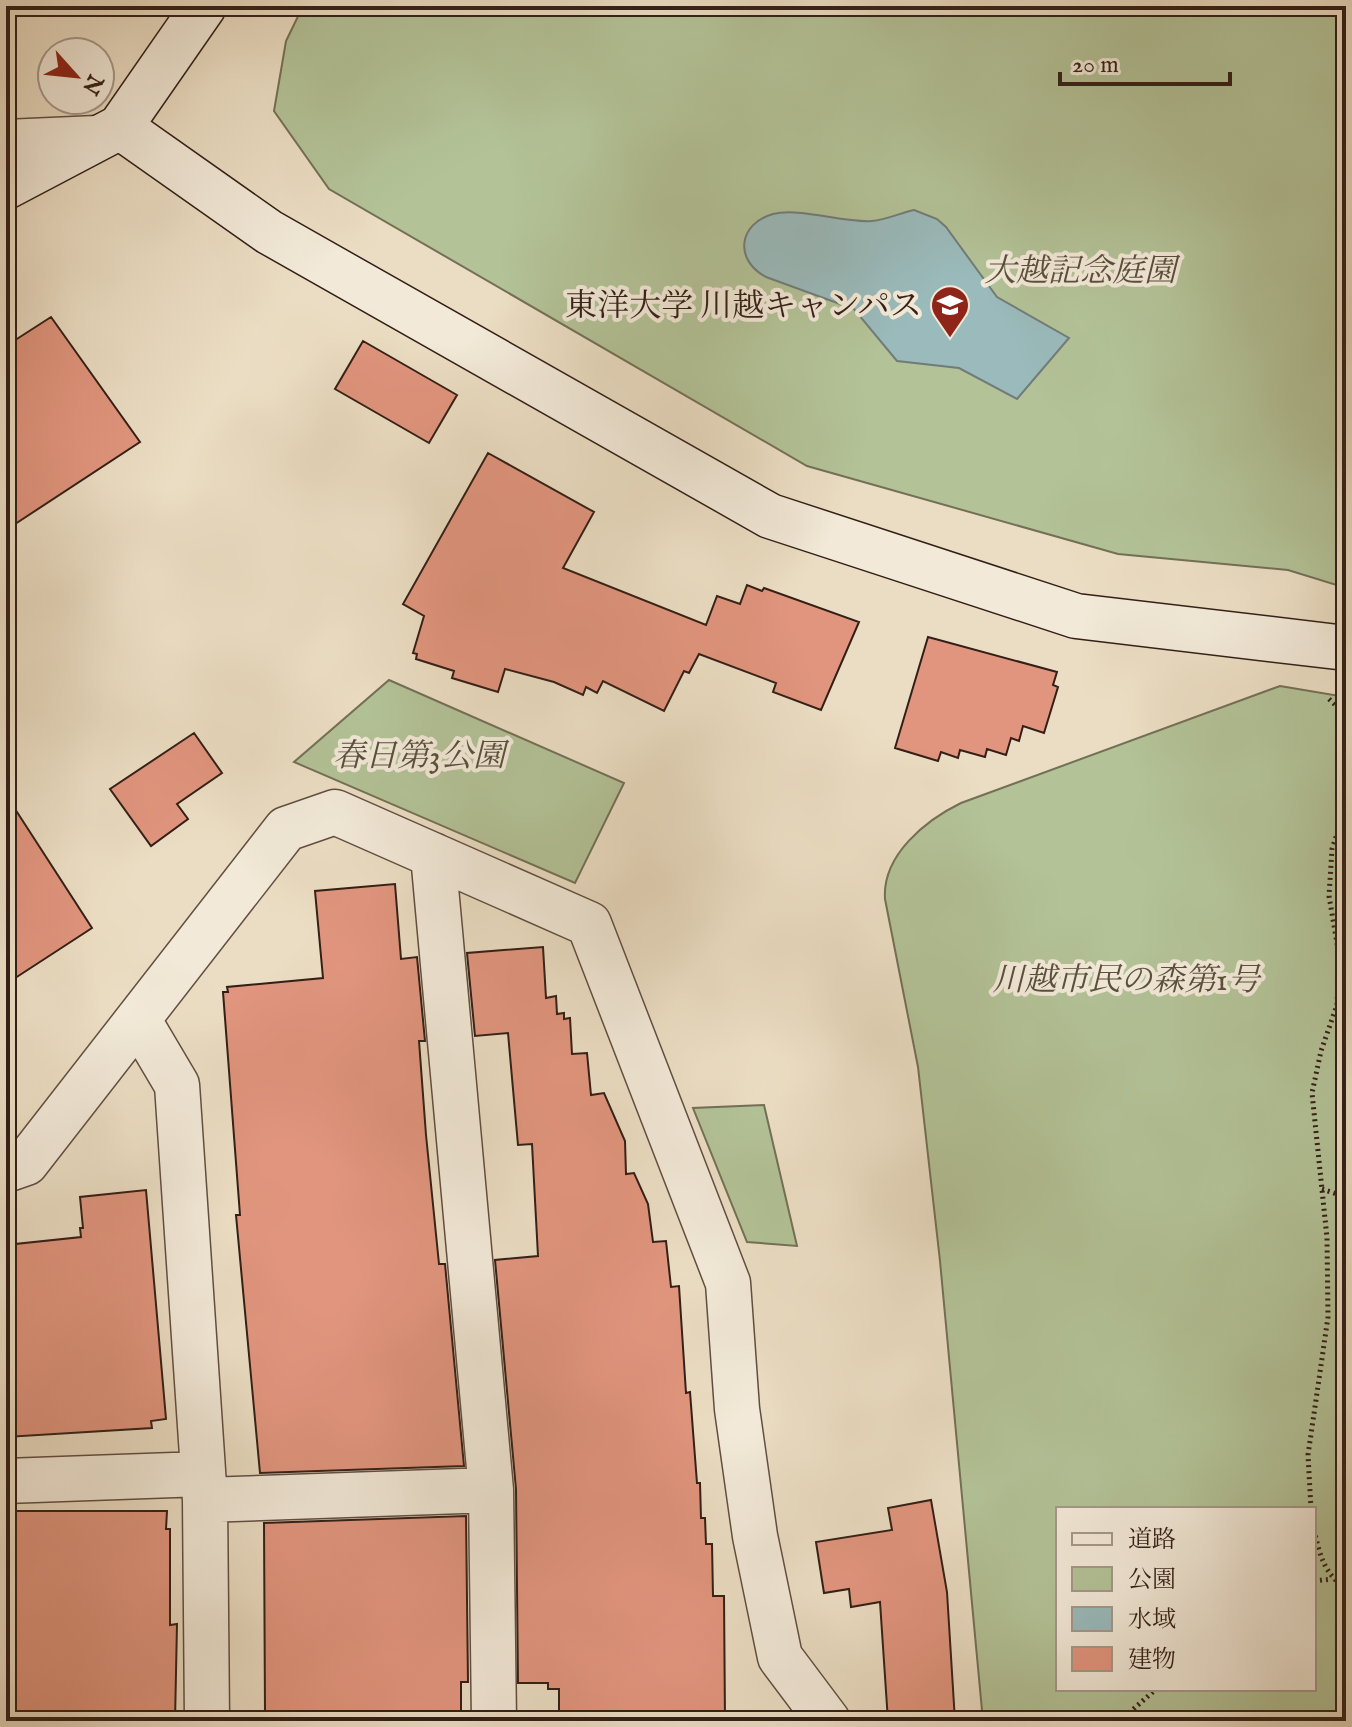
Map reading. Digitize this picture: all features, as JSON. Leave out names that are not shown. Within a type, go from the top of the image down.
[{"type":"street","points":[[6,187],[108,133],[204,6]]},
{"type":"street","points":[[6,142],[108,133],[269,232],[770,516],[1076,616],[1346,648]]},
{"type":"street","points":[[6,1170],[26,1163],[286,829],[335,812],[589,924],[728,1283],[737,1409],[755,1536],[780,1657],[828,1721]]},
{"type":"street","points":[[433,855],[491,1490],[494,1721]]},
{"type":"street","points":[[138,1019],[177,1085],[204,1487],[207,1721]]},
{"type":"street","points":[[6,1481],[491,1490]]},
{"type":"path","points":[[1311,1507],[1308,1455],[1328,1317],[1322,1189],[1312,1093],[1321,1051],[1337,1005],[1339,955],[1329,896],[1332,849],[1346,807]]},
{"type":"path","points":[[1322,1189],[1346,1197]]},
{"type":"path","points":[[1316,1539],[1321,1562],[1332,1579],[1346,1589]]},
{"type":"path","points":[[1316,1581],[1332,1579]]},
{"type":"path","points":[[1120,1721],[1154,1691]]},
{"type":"green space","name":"大越記念庭園","points":[[303,6],[1346,6],[1346,588],[1288,570],[1118,554],[807,466],[329,189],[274,111],[286,41]]},
{"type":"green space","name":"春日第3公園","points":[[389,680],[624,783],[575,883],[294,762]]},
{"type":"green space","name":"川越市民の森第1号","points":[[1280,686],[1346,697],[1346,1721],[983,1721],[940,1261],[918,1067],[885,899],[886,883],[898,854],[921,829],[948,810]]},
{"type":"green space","points":[[764,1105],[797,1246],[747,1242],[693,1108]]},
{"type":"water","points":[[914,210],[937,219],[946,227],[997,297],[1069,338],[1017,399],[959,368],[897,361],[854,309],[766,277],[756,270],[745,252],[747,234],[761,219],[773,214],[795,212],[872,221]]},
{"type":"building","points":[[51,317],[140,442],[6,530],[6,346]]},
{"type":"building","points":[[363,341],[457,395],[429,443],[335,389]]},
{"type":"building","points":[[488,453],[594,512],[563,568],[706,625],[717,596],[740,604],[747,585],[762,591],[764,588],[859,622],[821,710],[773,692],[776,683],[699,654],[689,673],[684,671],[664,711],[603,681],[597,693],[586,687],[583,695],[554,682],[505,669],[498,692],[452,678],[454,671],[416,659],[417,654],[413,653],[424,616],[403,604]]},
{"type":"building","points":[[928,637],[1057,672],[1053,685],[1058,687],[1044,733],[1023,726],[1019,741],[1011,738],[1006,755],[987,749],[985,757],[960,750],[958,758],[941,752],[938,761],[895,748]]},
{"type":"building","points":[[194,733],[222,773],[177,804],[188,819],[151,846],[110,789]]},
{"type":"building","points":[[6,795],[92,928],[6,984]]},
{"type":"building","points":[[395,884],[401,959],[417,957],[425,1041],[419,1041],[426,1135],[439,1264],[445,1264],[464,1466],[260,1473],[236,1215],[240,1215],[223,992],[228,992],[227,987],[323,978],[315,891]]},
{"type":"building","points":[[543,947],[546,998],[556,996],[557,1014],[564,1013],[564,1019],[570,1018],[572,1054],[587,1053],[591,1095],[604,1093],[625,1141],[626,1174],[634,1173],[648,1204],[653,1242],[666,1241],[671,1287],[679,1286],[686,1393],[690,1392],[701,1518],[705,1518],[706,1544],[712,1544],[713,1596],[724,1596],[725,1721],[559,1721],[559,1689],[548,1689],[548,1683],[518,1683],[516,1489],[495,1260],[538,1256],[532,1144],[518,1145],[508,1033],[475,1036],[467,953]]},
{"type":"building","points":[[146,1190],[166,1419],[151,1421],[152,1428],[6,1437],[6,1245],[81,1237],[80,1197]]},
{"type":"building","points":[[931,1500],[947,1592],[955,1721],[888,1721],[880,1602],[851,1607],[849,1589],[824,1593],[816,1542],[892,1530],[888,1508]]},
{"type":"building","points":[[6,1511],[167,1511],[166,1529],[170,1529],[170,1625],[177,1624],[175,1721],[6,1721]]},
{"type":"building","points":[[466,1516],[468,1682],[461,1682],[461,1721],[293,1721],[293,1713],[265,1713],[264,1523]]},
{"type":"place","name":"東洋大学 川越キャンパス","points":[[950,339]]}]
